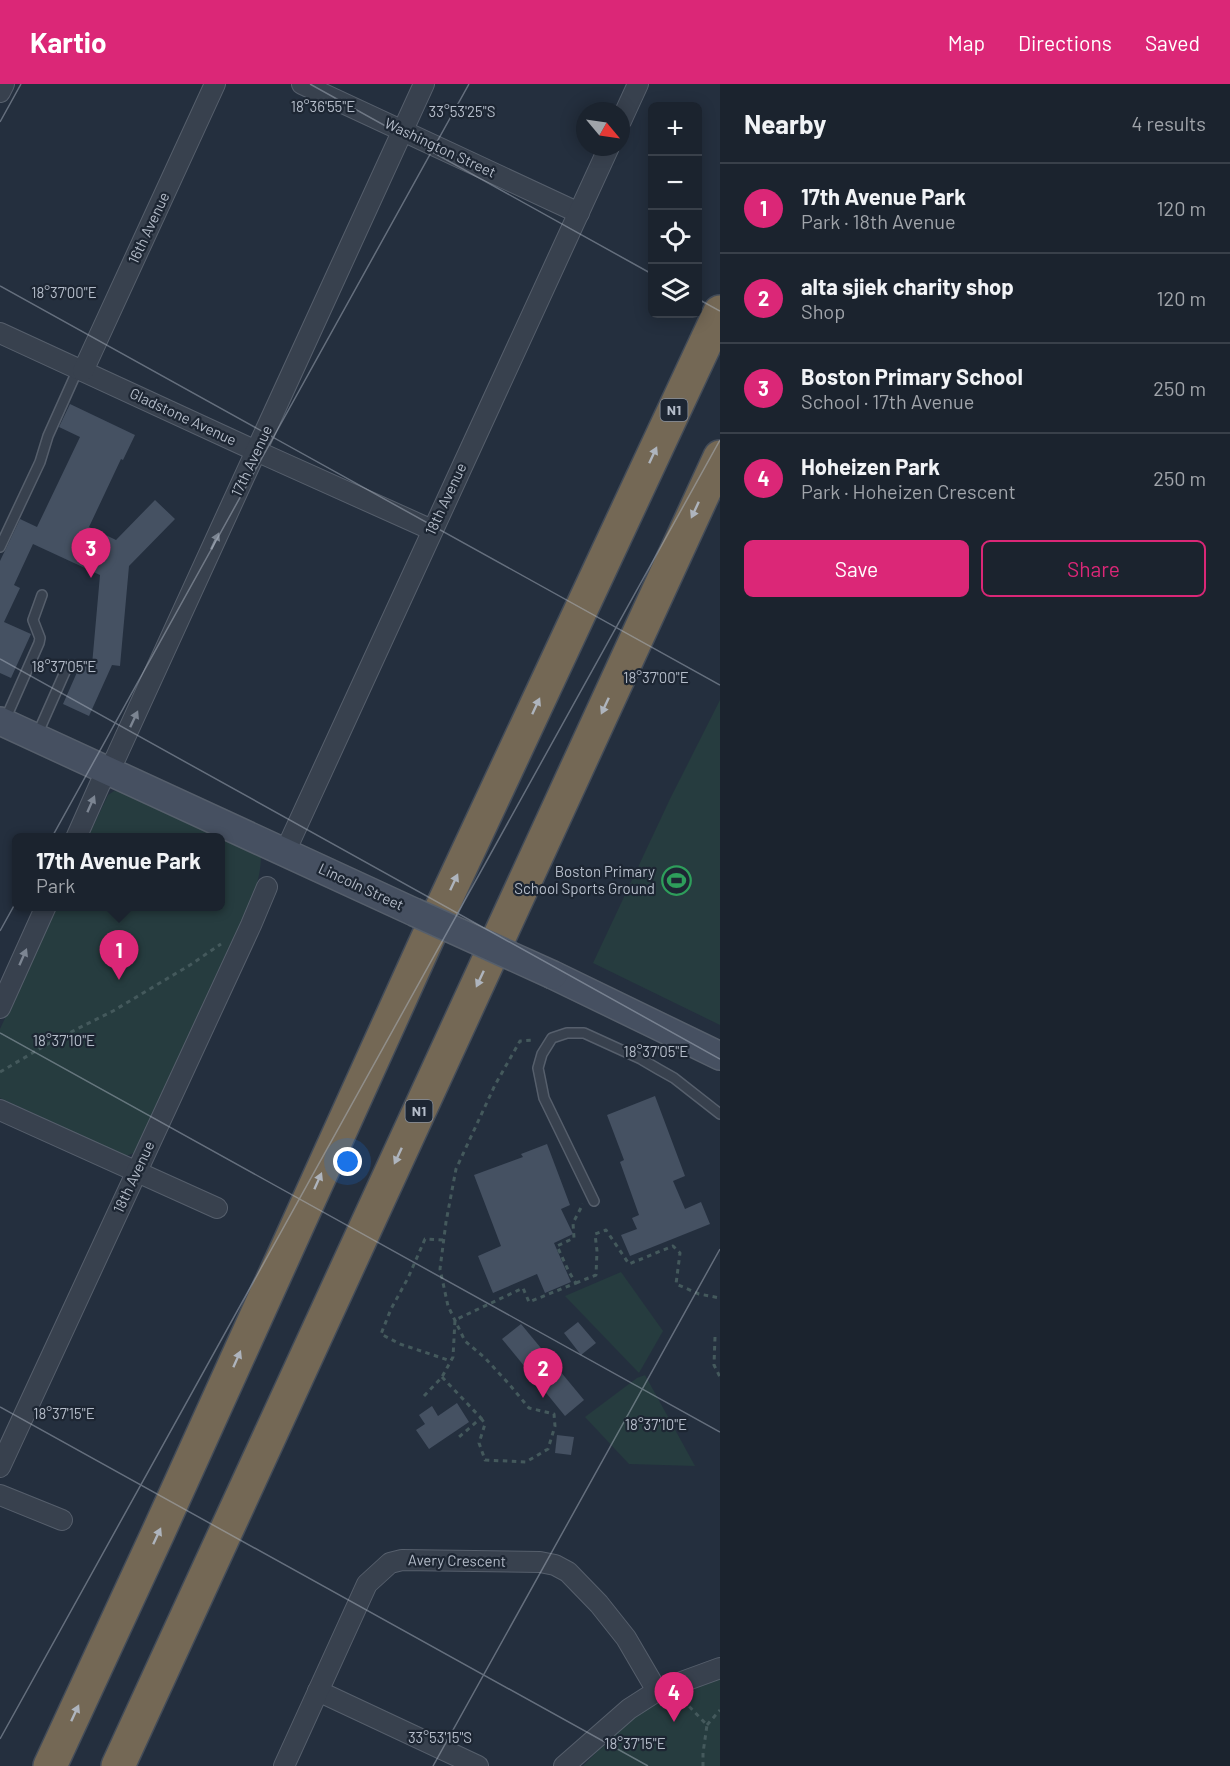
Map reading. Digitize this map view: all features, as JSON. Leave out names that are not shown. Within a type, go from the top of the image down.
[{"type":"highway","name":"N1","points":[[50,1766],[429,935],[720,312]]},
{"type":"highway","name":"N1","points":[[118,1766],[720,457]]},
{"type":"street","points":[[0,92],[4,84]]},
{"type":"street","name":"16th Avenue","points":[[81,370],[215,84]]},
{"type":"street","name":"Washington Street","points":[[302,84],[579,213]]},
{"type":"street","name":"17th Avenue","points":[[78,833],[107,771],[116,758],[424,84]]},
{"type":"street","points":[[630,102],[638,84]]},
{"type":"street","name":"18th Avenue","points":[[285,852],[605,156]]},
{"type":"street","name":"Gladstone Avenue","points":[[0,333],[432,530]]},
{"type":"street","name":"Lincoln Street","points":[[2,722],[553,975],[720,1056]]},
{"type":"street","name":"18th Avenue","points":[[0,1467],[267,887]]},
{"type":"street","points":[[0,1008],[44,911]]},
{"type":"street","points":[[0,1110],[217,1208]]},
{"type":"street","points":[[0,1495],[62,1520]]},
{"type":"street","name":"Avery Crescent","points":[[284,1766],[368,1584],[390,1563],[402,1560],[540,1562],[555,1565],[568,1572],[599,1604],[626,1638],[657,1691]]},
{"type":"street","points":[[564,1766],[629,1709],[657,1691],[720,1668]]},
{"type":"street","points":[[318,1691],[478,1766]]},
{"type":"lane","points":[[0,547],[40,462],[48,436],[81,370]]},
{"type":"lane","points":[[2,722],[39,643],[40,638],[33,620],[42,595]]},
{"type":"lane","points":[[36,738],[68,665]]},
{"type":"lane","points":[[594,1202],[544,1098],[538,1068],[542,1054],[552,1038],[567,1033],[584,1033],[641,1059],[674,1078],[720,1114]]},
{"type":"path","points":[[0,1072],[53,1041],[113,1011],[251,925]]},
{"type":"path","points":[[442,1377],[485,1424],[479,1443],[484,1460],[526,1462],[548,1449],[555,1426],[554,1414],[530,1408],[485,1358],[465,1341],[448,1306],[440,1269],[456,1169],[495,1085],[520,1041],[552,1038]]},
{"type":"path","points":[[576,1283],[557,1246],[574,1238],[573,1223],[578,1210]]},
{"type":"path","points":[[455,1320],[523,1287],[529,1302],[596,1275],[595,1234],[606,1230],[629,1264],[673,1246],[680,1253],[676,1284],[699,1294],[720,1298]]},
{"type":"path","points":[[443,1240],[425,1239],[381,1334],[400,1344],[451,1360]]},
{"type":"path","points":[[424,1396],[442,1377],[453,1357],[455,1320]]},
{"type":"path","points":[[715,1337],[714,1365],[720,1377]]},
{"type":"path","points":[[459,1437],[481,1418]]},
{"type":"path","points":[[680,1697],[707,1725]]},
{"type":"path","points":[[703,1766],[707,1725],[720,1710]]},
{"type":"green space","name":"Boston Primary School Sports Ground","points":[[720,700],[720,1025],[593,963],[670,799]]},
{"type":"green space","points":[[114,791],[123,792],[211,833],[90,833],[108,795]]},
{"type":"green space","points":[[225,839],[261,856],[260,871],[245,917],[134,1153],[126,1156],[0,1098],[0,1029],[54,911],[225,911]]},
{"type":"green space","points":[[621,1272],[663,1331],[639,1373],[565,1296]]},
{"type":"green space","points":[[645,1375],[695,1466],[629,1464],[585,1417],[637,1378]]},
{"type":"green space","points":[[720,1677],[720,1766],[583,1766],[621,1728],[646,1709],[673,1695]]},
{"type":"building","points":[[70,404],[135,435],[89,527],[116,540],[155,500],[175,519],[129,566],[120,666],[112,665],[89,716],[63,704],[82,661],[92,665],[100,575],[33,544],[14,585],[20,588],[4,622],[31,634],[11,678],[0,673],[0,561],[20,519],[37,527],[80,437],[59,427]]},
{"type":"building","points":[[655,1096],[685,1176],[673,1181],[685,1209],[701,1202],[710,1224],[630,1256],[621,1235],[637,1229],[632,1218],[639,1215],[620,1162],[624,1160],[607,1115]]},
{"type":"building","points":[[547,1144],[570,1205],[561,1209],[573,1234],[554,1243],[571,1282],[545,1293],[537,1274],[493,1293],[478,1256],[501,1246],[474,1175],[523,1157],[521,1154]]},
{"type":"building","points":[[578,1322],[596,1343],[581,1355],[564,1333]]},
{"type":"building","points":[[521,1324],[584,1400],[565,1416],[502,1339]]},
{"type":"building","points":[[457,1403],[469,1422],[429,1449],[416,1430],[425,1424],[419,1415],[432,1406],[438,1416]]},
{"type":"building","points":[[557,1435],[574,1437],[571,1455],[555,1453]]},
{"type":"place","name":"Boston Primary School","points":[[91,578]]},
{"type":"place","name":"Boston Primary School Sports Ground","points":[[676,881]]},
{"type":"place","name":"17th Avenue Park","points":[[119,980]]},
{"type":"place","name":"alta sjiek charity shop","points":[[543,1398]]},
{"type":"place","name":"Hoheizen Park","points":[[674,1722]]}]
